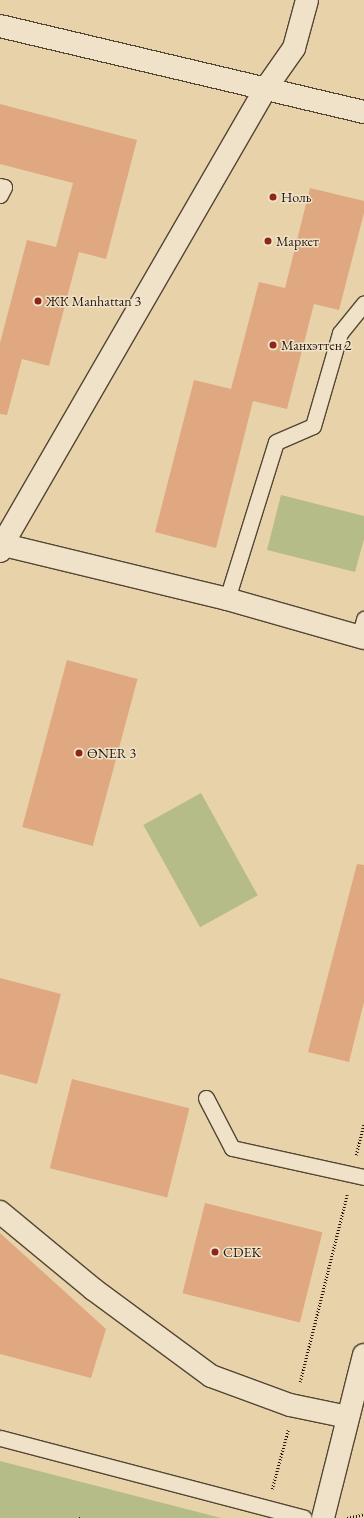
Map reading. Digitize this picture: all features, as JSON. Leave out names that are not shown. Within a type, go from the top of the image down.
[{"type":"street","points":[[307,0],[294,48],[266,88],[1,547],[362,631]]},
{"type":"street","points":[[0,26],[364,112]]},
{"type":"street","points":[[0,1212],[93,1289],[211,1376],[294,1406],[348,1417]]},
{"type":"street","points":[[323,1518],[364,1356]]},
{"type":"lane","points":[[0,186],[4,187],[0,195]]},
{"type":"lane","points":[[227,599],[276,442],[313,426],[340,333],[364,303]]},
{"type":"lane","points":[[206,1098],[232,1148],[358,1176]]},
{"type":"lane","points":[[0,1438],[304,1518]]},
{"type":"path","points":[[267,1508],[358,1176],[364,1124]]},
{"type":"path","points":[[346,1518],[364,1514]]},
{"type":"green space","points":[[281,495],[364,516],[364,539],[355,572],[267,550]]},
{"type":"green space","points":[[201,793],[258,895],[200,927],[143,825]]},
{"type":"green space","points":[[0,1461],[221,1518],[0,1518]]},
{"type":"building","name":"ЖК Manhattan 3","points":[[0,104],[137,140],[106,259],[79,252],[49,366],[22,359],[7,415],[0,414],[0,343],[27,240],[56,247],[73,183],[0,164]]},
{"type":"building","name":"Манхэттен 2","points":[[310,188],[364,201],[364,213],[339,310],[314,304],[287,409],[253,401],[216,548],[155,532],[194,380],[231,389],[259,282],[285,288]]},
{"type":"building","name":"ӨNER 3","points":[[67,660],[138,679],[93,846],[22,827]]},
{"type":"building","points":[[357,864],[364,865],[364,1002],[349,1062],[308,1052]]},
{"type":"building","points":[[0,978],[61,994],[37,1084],[0,1074]]},
{"type":"building","points":[[72,1079],[189,1108],[167,1198],[50,1168]]},
{"type":"building","points":[[205,1203],[322,1232],[300,1323],[183,1293]]},
{"type":"building","points":[[0,1233],[106,1329],[91,1378],[0,1354]]},
{"type":"place","name":"Ноль","points":[[273,197]]},
{"type":"place","name":"Маркет","points":[[268,241]]},
{"type":"place","name":"ЖК Manhattan 3","points":[[38,301]]},
{"type":"place","name":"Манхэттен 2","points":[[273,345]]},
{"type":"place","name":"ӨNER 3","points":[[79,753]]},
{"type":"place","name":"CDEK","points":[[215,1252]]}]
